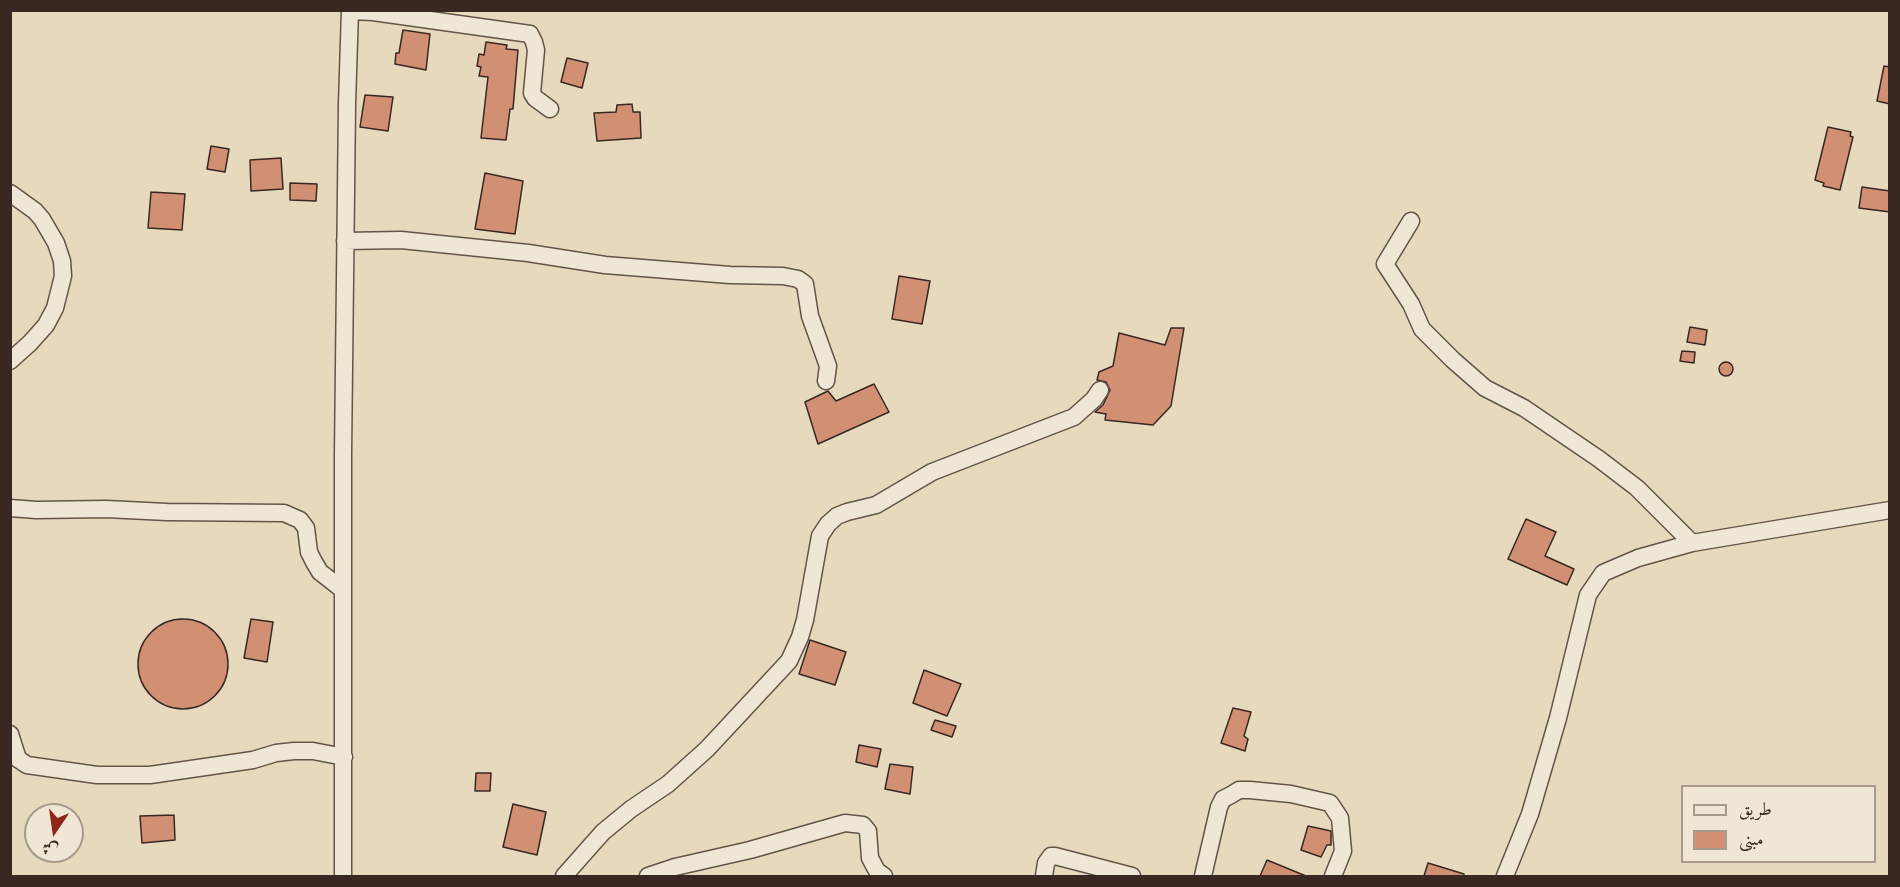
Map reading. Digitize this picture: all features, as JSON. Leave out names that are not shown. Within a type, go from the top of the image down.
[{"type":"street","points":[[343,876],[345,241],[350,11],[373,12],[530,34],[536,50],[532,93],[550,110]]},
{"type":"street","points":[[10,193],[42,219],[56,243],[62,261],[63,276],[55,308],[46,325],[10,361]]},
{"type":"street","points":[[1411,221],[1385,264],[1411,304],[1422,329],[1485,388],[1524,408],[1637,488],[1692,543]]},
{"type":"street","points":[[345,241],[401,240],[528,253],[615,266],[730,275],[783,276],[798,279],[805,284],[810,316],[828,366],[826,381]]},
{"type":"street","points":[[564,876],[603,832],[631,809],[668,784],[707,749],[789,661],[805,620],[820,536],[828,524],[837,516],[847,512],[876,505],[932,472],[1074,417],[1094,399],[1100,390]]},
{"type":"street","points":[[10,508],[284,513],[300,520],[306,528],[309,552],[314,562],[324,576],[343,590]]},
{"type":"street","points":[[1505,876],[1530,814],[1552,739],[1588,595],[1603,573],[1638,558],[1692,543],[1890,510]]},
{"type":"street","points":[[10,734],[18,759],[27,765],[97,775],[150,775],[253,760],[276,753],[313,751],[344,756]]},
{"type":"street","points":[[1203,876],[1218,807],[1223,799],[1239,790],[1292,794],[1330,803],[1340,818],[1342,851],[1333,876]]},
{"type":"street","points":[[648,876],[845,823],[863,825],[868,831],[870,858],[867,876]]},
{"type":"street","points":[[1044,876],[1046,863],[1051,856],[1132,876]]},
{"type":"street","points":[[870,858],[877,871],[884,876]]},
{"type":"building","points":[[403,30],[430,34],[426,70],[395,64]]},
{"type":"building","points":[[486,42],[507,45],[506,49],[518,50],[513,109],[510,109],[506,140],[481,138],[488,77],[479,76],[481,67],[477,66],[479,54],[484,55]]},
{"type":"building","points":[[567,58],[588,63],[582,88],[561,82]]},
{"type":"building","points":[[1884,66],[1890,67],[1890,104],[1877,101]]},
{"type":"building","points":[[365,95],[393,97],[388,131],[360,127]]},
{"type":"building","points":[[632,104],[633,112],[640,112],[641,138],[597,141],[594,113],[616,112],[617,105]]},
{"type":"building","points":[[1828,127],[1851,132],[1850,136],[1853,137],[1840,190],[1823,186],[1824,183],[1815,180]]},
{"type":"building","points":[[211,146],[229,149],[225,172],[207,169]]},
{"type":"building","points":[[281,158],[283,189],[251,191],[250,160]]},
{"type":"building","points":[[485,173],[523,181],[515,234],[475,229]]},
{"type":"building","points":[[290,183],[317,184],[316,201],[290,200]]},
{"type":"building","points":[[1862,187],[1890,191],[1890,212],[1859,208]]},
{"type":"building","points":[[151,192],[185,194],[182,230],[148,228]]},
{"type":"building","points":[[899,276],[930,281],[922,324],[892,319]]},
{"type":"building","points":[[1690,327],[1707,330],[1705,345],[1687,342]]},
{"type":"building","points":[[1171,328],[1184,328],[1171,406],[1153,425],[1105,420],[1106,414],[1095,412],[1103,405],[1110,390],[1106,382],[1097,380],[1099,372],[1113,366],[1119,333],[1165,345]]},
{"type":"building","points":[[1682,351],[1695,352],[1694,363],[1680,361]]},
{"type":"building","points":[[1723,362],[1729,362],[1733,369],[1729,376],[1723,376],[1719,372],[1719,366]]},
{"type":"building","points":[[874,384],[889,412],[818,444],[805,402],[828,391],[836,401]]},
{"type":"building","points":[[1526,519],[1556,532],[1545,556],[1574,569],[1567,585],[1508,559]]},
{"type":"building","points":[[183,619],[200,623],[215,632],[224,647],[228,664],[224,681],[215,696],[200,705],[183,709],[166,705],[151,696],[142,681],[138,664],[142,647],[151,632],[166,623]]},
{"type":"building","points":[[251,619],[273,622],[267,662],[244,658]]},
{"type":"building","points":[[810,640],[846,652],[835,685],[799,674]]},
{"type":"building","points":[[924,670],[961,684],[947,716],[913,703]]},
{"type":"building","points":[[1233,708],[1251,712],[1244,736],[1248,739],[1245,751],[1221,743]]},
{"type":"building","points":[[935,720],[956,726],[952,737],[931,730]]},
{"type":"building","points":[[859,745],[881,749],[877,767],[856,762]]},
{"type":"building","points":[[890,764],[913,767],[910,794],[885,789]]},
{"type":"building","points":[[476,773],[491,773],[490,791],[475,791]]},
{"type":"building","points":[[513,804],[546,812],[537,855],[503,847]]},
{"type":"building","points":[[174,815],[175,840],[142,843],[140,816]]},
{"type":"building","points":[[1308,826],[1331,831],[1331,845],[1327,845],[1321,857],[1301,850]]},
{"type":"building","points":[[1267,860],[1306,876],[1260,876]]},
{"type":"building","points":[[1428,863],[1464,874],[1464,876],[1424,876]]}]
